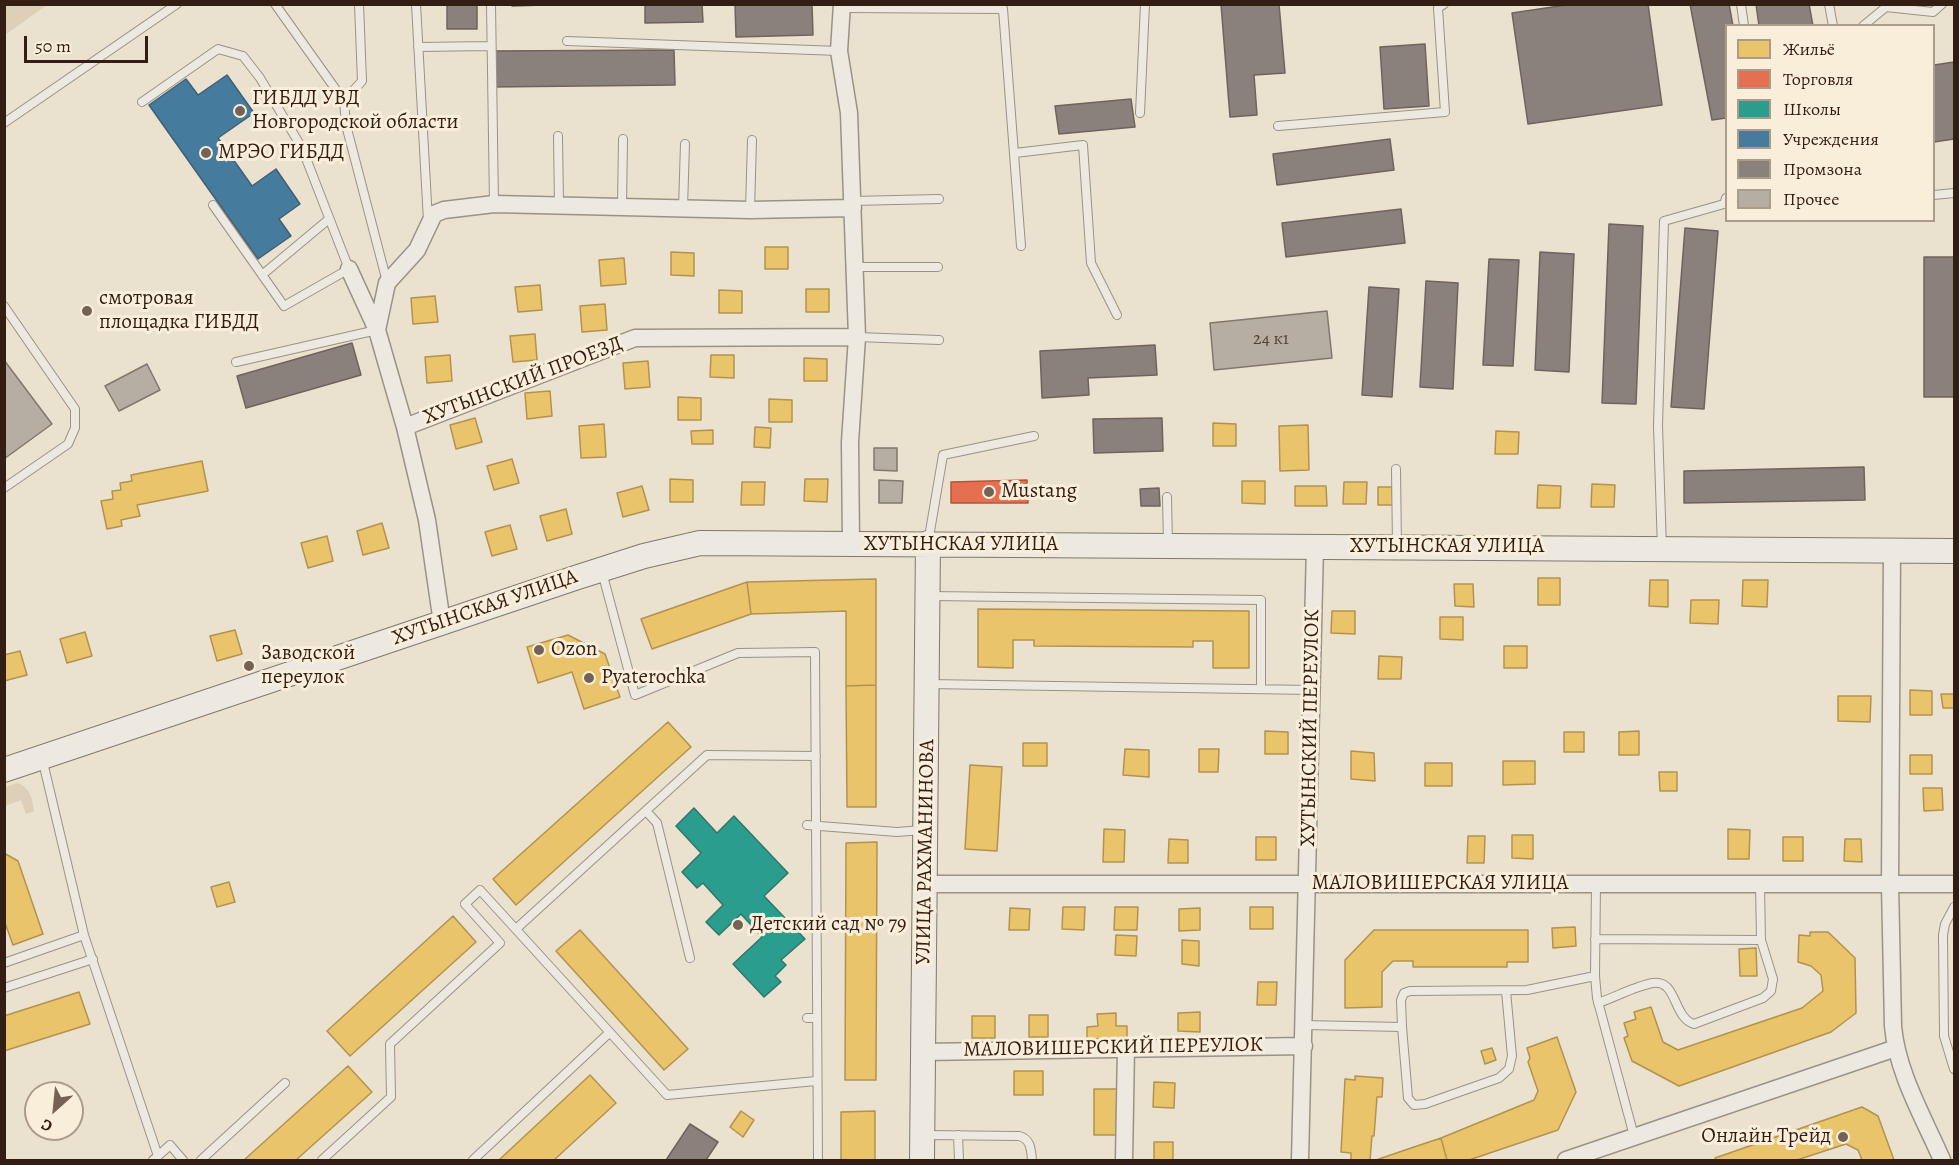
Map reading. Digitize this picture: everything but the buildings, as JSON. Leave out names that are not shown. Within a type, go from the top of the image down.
[{"type":"street","points":[[842,6],[839,51],[849,113],[857,337],[850,442],[851,545]]},
{"type":"street","points":[[377,330],[387,284],[417,250],[434,214],[444,210],[494,204],[750,210],[852,204]]},
{"type":"street","points":[[349,269],[377,330],[405,427],[427,519],[442,623]]},
{"type":"street","name":"ХУТЫНСКИЙ ПРОЕЗД","points":[[405,427],[635,338],[857,337]]},
{"type":"street","name":"ХУТЫНСКАЯ УЛИЦА","points":[[4,770],[601,569],[700,543],[1954,551]]},
{"type":"street","name":"УЛИЦА РАХМАНИНОВА","points":[[922,1161],[928,543]]},
{"type":"street","name":"ХУТЫНСКИЙ ПЕРЕУЛОК","points":[[1300,1161],[1315,546]]},
{"type":"street","points":[[1892,550],[1890,884],[1893,1026],[1902,1067],[1942,1161]]},
{"type":"street","name":"МАЛОВИШЕРСКАЯ УЛИЦА","points":[[926,884],[1954,884]]},
{"type":"street","name":"МАЛОВИШЕРСКИЙ ПЕРЕУЛОК","points":[[923,1052],[1304,1046]]},
{"type":"street","points":[[1124,1161],[1126,1048]]},
{"type":"street","points":[[1566,1161],[1896,1048]]},
{"type":"lane","points":[[4,123],[177,4]]},
{"type":"lane","points":[[275,4],[344,100],[346,125],[387,284]]},
{"type":"lane","points":[[344,100],[362,81],[359,4]]},
{"type":"lane","points":[[416,4],[429,227]]},
{"type":"lane","points":[[491,4],[494,204]]},
{"type":"lane","points":[[1140,114],[1145,4]]},
{"type":"lane","points":[[1278,126],[1445,112],[1438,8],[1444,4]]},
{"type":"lane","points":[[1741,4],[1744,24]]},
{"type":"lane","points":[[1829,4],[1833,24]]},
{"type":"lane","points":[[1866,24],[1887,7],[1933,12],[1942,4]]},
{"type":"lane","points":[[842,6],[1003,9],[1021,246]]},
{"type":"lane","points":[[567,41],[839,51]]},
{"type":"lane","points":[[418,47],[490,46]]},
{"type":"lane","points":[[142,102],[218,49],[243,56],[260,78],[302,148],[349,269],[284,306],[213,205]]},
{"type":"lane","points":[[558,136],[559,205]]},
{"type":"lane","points":[[622,206],[623,139]]},
{"type":"lane","points":[[750,210],[752,140]]},
{"type":"lane","points":[[683,208],[685,144]]},
{"type":"lane","points":[[1015,153],[1083,145],[1091,263],[1117,315]]},
{"type":"lane","points":[[1935,195],[1954,194]]},
{"type":"lane","points":[[852,204],[939,199]]},
{"type":"lane","points":[[1662,549],[1658,426],[1664,221],[1724,204],[1725,201]]},
{"type":"lane","points":[[262,275],[329,219]]},
{"type":"lane","points":[[854,267],[938,267]]},
{"type":"lane","points":[[4,306],[75,409],[75,428],[68,444],[4,488]]},
{"type":"lane","points":[[236,362],[377,330]]},
{"type":"lane","points":[[857,337],[939,340]]},
{"type":"lane","points":[[928,543],[943,455],[1034,436]]},
{"type":"lane","points":[[1396,469],[1397,547]]},
{"type":"lane","points":[[1167,497],[1168,545]]},
{"type":"lane","points":[[601,569],[635,695],[738,653],[815,652],[816,825],[812,1018],[818,1161]]},
{"type":"lane","points":[[928,596],[1261,600],[1261,689]]},
{"type":"lane","points":[[927,684],[1312,690]]},
{"type":"lane","points":[[516,929],[707,755],[816,756]]},
{"type":"lane","points":[[42,758],[84,935],[155,1158],[170,1145],[183,1161]]},
{"type":"lane","points":[[646,811],[657,824],[690,958]]},
{"type":"lane","points":[[807,825],[897,832],[926,830]]},
{"type":"lane","points":[[1596,884],[1595,976],[1598,1003],[1634,1136]]},
{"type":"lane","points":[[1598,1003],[1655,983],[1666,986],[1681,1015],[1689,1022],[1698,1023],[1763,998],[1771,991],[1773,979],[1761,940],[1760,884]]},
{"type":"lane","points":[[322,1161],[391,1097],[390,1044],[500,943],[465,904],[480,890],[667,1095],[816,1081]]},
{"type":"lane","points":[[1954,907],[1945,924],[1943,935],[1944,1036],[1954,1069]]},
{"type":"lane","points":[[4,963],[84,935]]},
{"type":"lane","points":[[1595,939],[1761,940]]},
{"type":"lane","points":[[4,976],[6,987],[93,959]]},
{"type":"lane","points":[[1506,992],[1512,1056],[1509,1069],[1499,1078],[1425,1104],[1414,1105],[1408,1098],[1402,1027],[1401,1000],[1407,992],[1506,992],[1551,987],[1595,976]]},
{"type":"lane","points":[[1304,1025],[1402,1027]]},
{"type":"lane","points":[[473,1161],[609,1033]]},
{"type":"lane","points":[[201,1161],[285,1083]]},
{"type":"lane","points":[[922,1135],[1023,1137],[1030,1144],[1032,1161]]},
{"type":"lane","points":[[958,1135],[959,1161]]},
{"type":"shaded area","points":[[5,4],[47,4],[47,5],[5,35]]},
{"type":"shaded area","points":[[17,783],[28,790],[34,811],[26,814],[21,800],[5,806],[5,787]]},
{"type":"place","name":"ГИБДД УВД Новгородской области","points":[[240,111]]},
{"type":"place","name":"МРЭО ГИБДД","points":[[206,153]]},
{"type":"place","name":"смотровая площадка ГИБДД","points":[[87,311]]},
{"type":"place","name":"Mustang","points":[[989,492]]},
{"type":"place","name":"Ozon","points":[[539,650]]},
{"type":"place","name":"Заводской переулок","points":[[249,666]]},
{"type":"place","name":"Pyaterochka","points":[[589,678]]},
{"type":"place","name":"Детский сад № 79","points":[[738,925]]},
{"type":"place","name":"Онлайн Трейд","points":[[1843,1137]]}]
